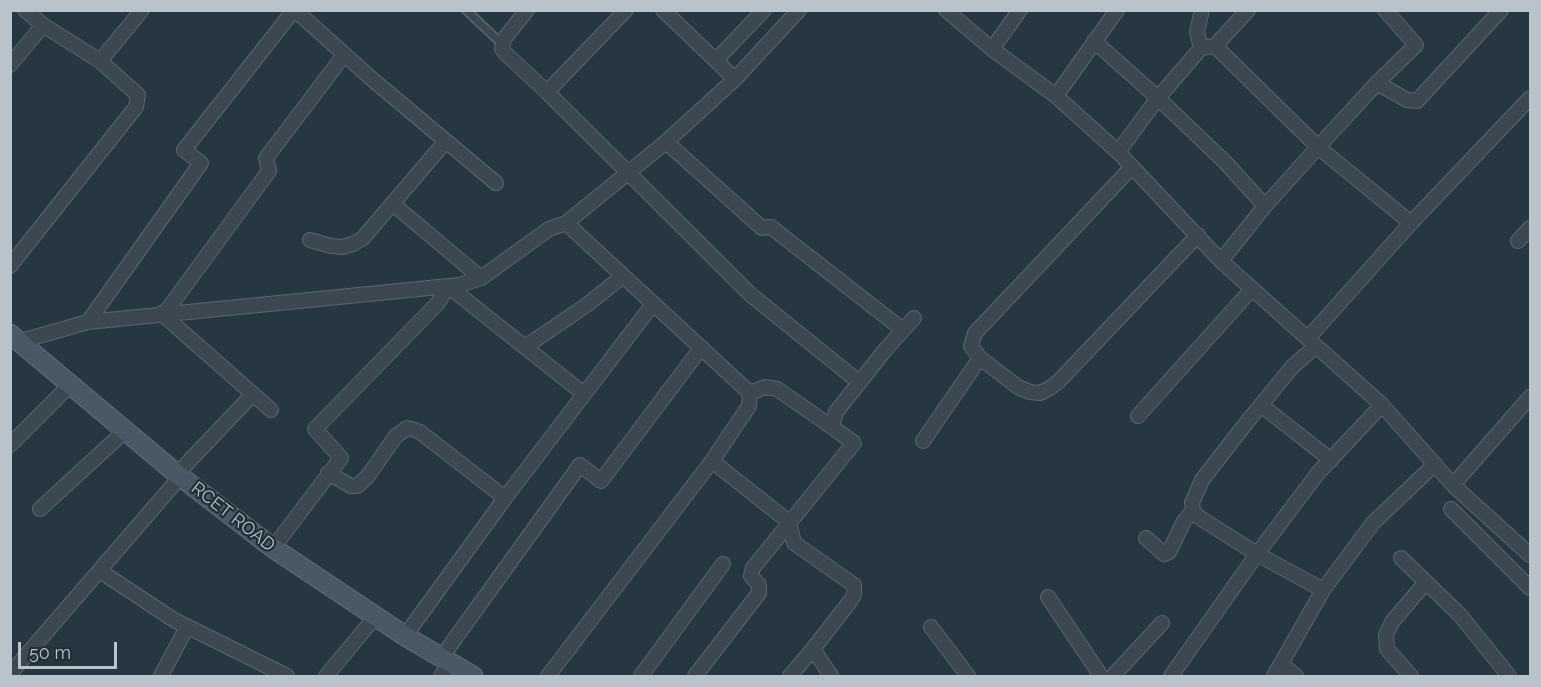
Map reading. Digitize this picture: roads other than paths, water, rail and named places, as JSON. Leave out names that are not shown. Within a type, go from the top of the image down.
[{"type":"main road","name":"RCET ROAD","points":[[14,339],[273,549],[376,616],[444,666],[473,676]]},
{"type":"street","points":[[10,266],[136,107],[138,95],[100,62],[43,25],[25,10]]},
{"type":"street","points":[[100,62],[142,10]]},
{"type":"street","points":[[527,10],[502,44],[505,53],[628,171],[751,295],[859,382]]},
{"type":"street","points":[[547,92],[626,10]]},
{"type":"street","points":[[663,10],[735,79]]},
{"type":"street","points":[[716,60],[764,10]]},
{"type":"street","points":[[14,339],[88,322],[459,285],[481,278],[549,229],[566,224],[666,141],[735,79],[799,10]]},
{"type":"street","points":[[946,10],[992,49],[1056,96],[1118,152],[1221,261],[1382,405],[1454,485],[1530,555]]},
{"type":"street","points":[[992,49],[1020,10]]},
{"type":"street","points":[[1056,96],[1117,10]]},
{"type":"street","points":[[1203,10],[1197,32],[1208,47],[1318,147],[1412,224]]},
{"type":"street","points":[[1118,152],[1158,98],[1248,10]]},
{"type":"street","points":[[1221,261],[1265,206],[1318,147],[1416,45],[1385,10]]},
{"type":"street","points":[[1377,83],[1407,100],[1417,101],[1501,10]]},
{"type":"street","points":[[88,322],[201,164],[184,150],[295,11],[496,183]]},
{"type":"street","points":[[10,65],[43,25]]},
{"type":"street","points":[[1094,42],[1158,98],[1225,162],[1265,206]]},
{"type":"street","points":[[163,313],[269,171],[266,158],[344,55]]},
{"type":"street","points":[[1323,590],[1257,554],[1200,518],[1193,511],[1192,503],[1202,480],[1312,342],[1412,224],[1530,98]]},
{"type":"street","points":[[309,240],[342,247],[363,238],[446,141]]},
{"type":"street","points":[[666,141],[762,228],[771,227],[903,330]]},
{"type":"street","points":[[1132,167],[975,333],[971,346],[980,358],[1018,387],[1040,393],[1050,388],[1198,235]]},
{"type":"street","points":[[393,204],[481,278]]},
{"type":"street","points":[[566,224],[750,393]]},
{"type":"street","points":[[1518,241],[1530,228]]},
{"type":"street","points":[[525,347],[588,304],[623,276]]},
{"type":"street","points":[[448,286],[584,393]]},
{"type":"street","points":[[273,549],[340,458],[315,429],[438,303],[448,286]]},
{"type":"street","points":[[1138,416],[1252,289]]},
{"type":"street","points":[[405,636],[505,498],[653,304]]},
{"type":"street","points":[[163,313],[272,410]]},
{"type":"street","points":[[832,427],[836,412],[914,318]]},
{"type":"street","points":[[444,666],[580,465],[602,482],[701,348]]},
{"type":"street","points":[[923,441],[980,358]]},
{"type":"street","points":[[10,445],[71,384]]},
{"type":"street","points":[[695,676],[757,597],[760,588],[751,576],[751,570],[854,443],[777,389],[765,387],[750,393]]},
{"type":"street","points":[[548,676],[712,461],[749,406],[750,393]]},
{"type":"street","points":[[13,667],[100,571],[179,475],[253,394]]},
{"type":"street","points":[[1454,485],[1530,398]]},
{"type":"street","points":[[1261,405],[1331,460]]},
{"type":"street","points":[[1171,676],[1257,554],[1318,473],[1382,405]]},
{"type":"street","points":[[328,473],[351,486],[357,486],[367,477],[396,436],[407,428],[420,432],[505,498]]},
{"type":"street","points":[[40,508],[126,430]]},
{"type":"street","points":[[712,461],[789,522],[794,543],[851,582],[855,590],[851,600],[790,676]]},
{"type":"street","points":[[1296,676],[1278,670],[1323,590],[1373,523],[1435,464]]},
{"type":"street","points":[[1451,509],[1529,584]]},
{"type":"street","points":[[1146,538],[1164,554],[1169,552],[1184,520],[1193,511]]},
{"type":"street","points":[[1401,558],[1460,615],[1509,676]]},
{"type":"street","points":[[640,676],[723,564]]},
{"type":"street","points":[[100,571],[187,627],[287,676]]},
{"type":"street","points":[[1411,676],[1387,649],[1386,635],[1392,622],[1426,582]]},
{"type":"street","points":[[1048,597],[1101,676]]},
{"type":"street","points":[[326,676],[376,616]]},
{"type":"street","points":[[1113,676],[1162,623]]},
{"type":"street","points":[[161,676],[187,627]]},
{"type":"street","points":[[931,627],[968,676]]},
{"type":"street","points":[[813,649],[831,676]]},
{"type":"lane","points":[[466,10],[502,44]]}]
